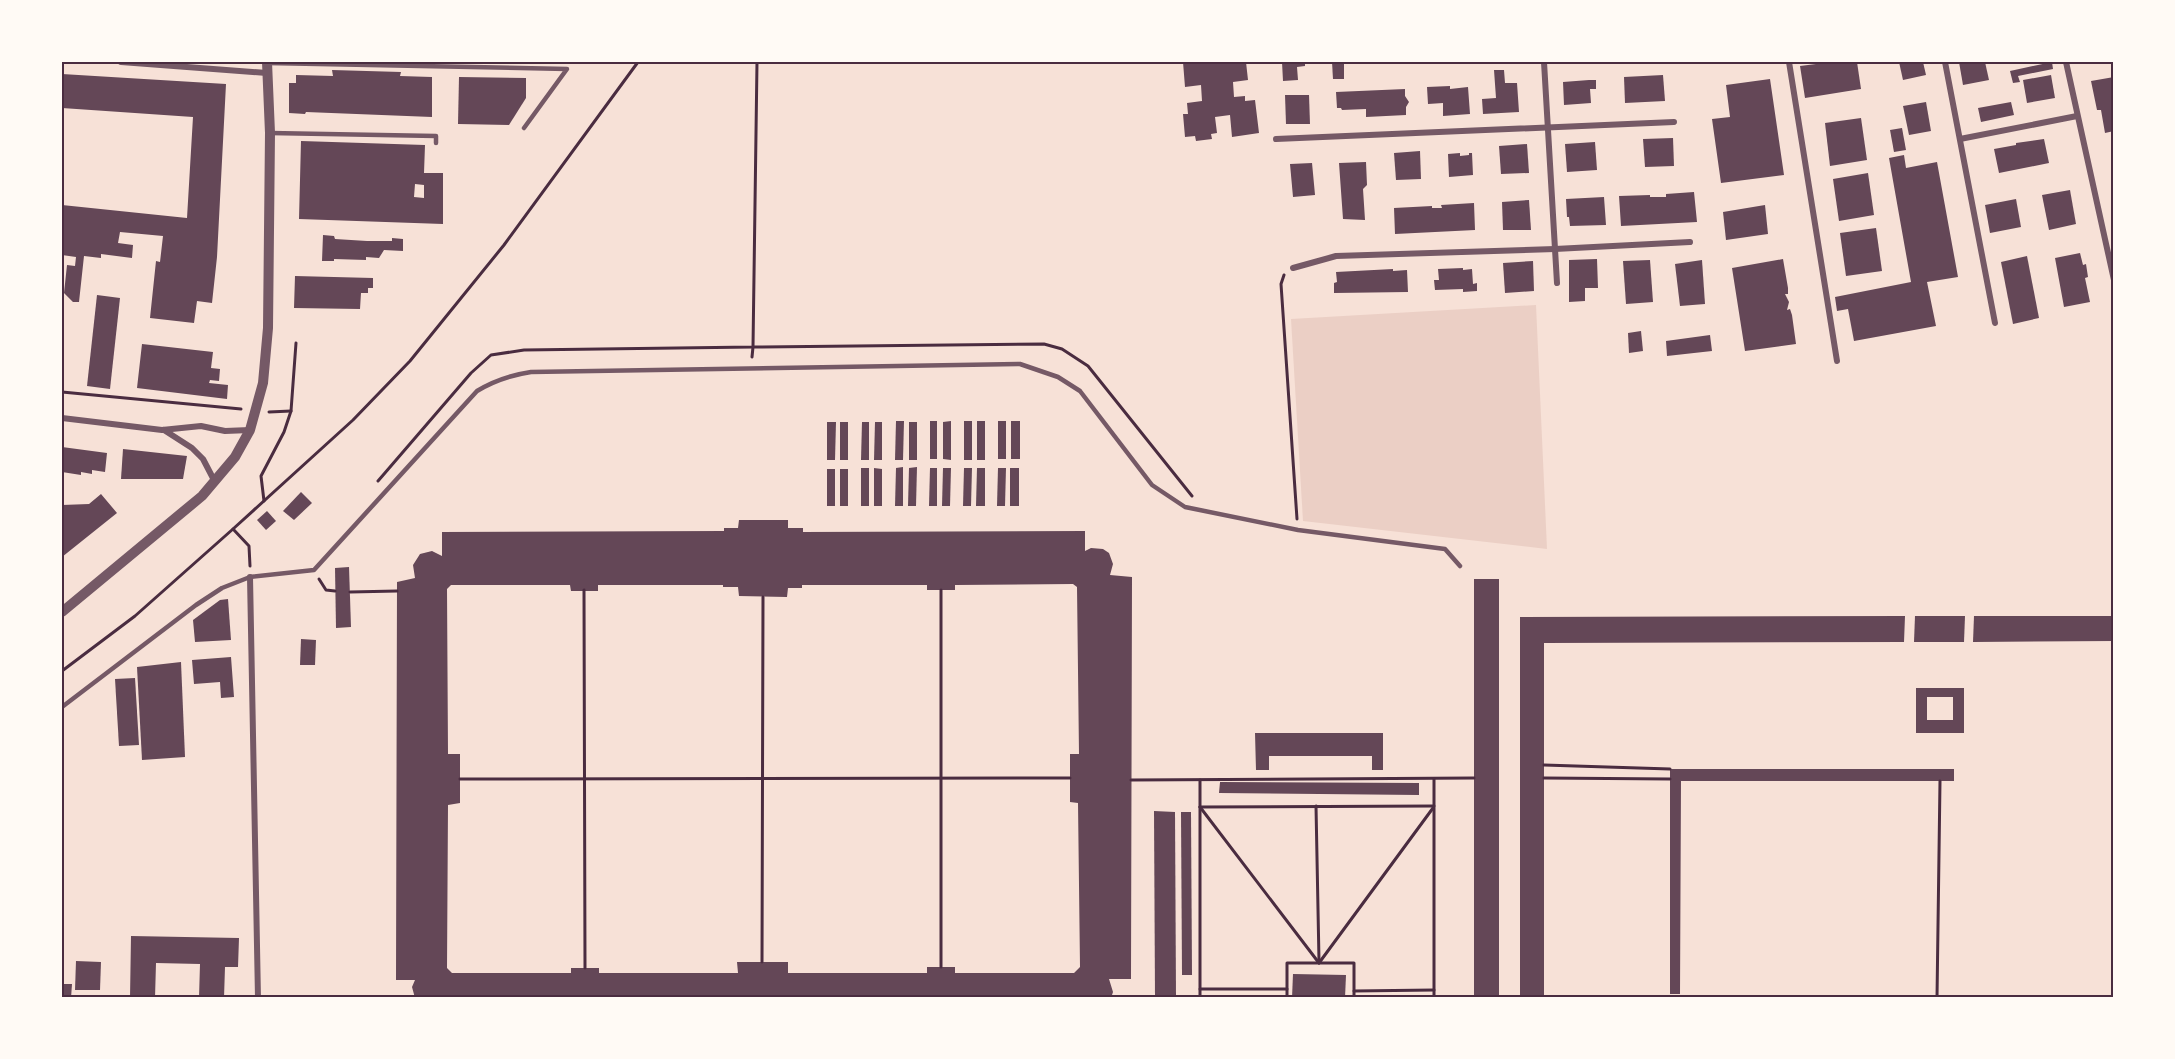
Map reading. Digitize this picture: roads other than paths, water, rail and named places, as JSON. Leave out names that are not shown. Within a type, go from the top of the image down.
[{"type":"street","points":[[62,612],[202,496],[235,457],[250,430],[263,383],[268,328],[270,133],[267,66],[122,62]]},
{"type":"street","points":[[1544,62],[1557,282]]},
{"type":"street","points":[[1789,62],[1837,361]]},
{"type":"street","points":[[1945,62],[1995,323]]},
{"type":"street","points":[[2066,62],[2114,280]]},
{"type":"street","points":[[1960,139],[2077,116]]},
{"type":"street","points":[[1276,139],[1674,122]]},
{"type":"street","points":[[1293,268],[1336,256],[1690,242]]},
{"type":"street","points":[[62,418],[163,429],[201,426],[225,431],[250,430]]},
{"type":"street","points":[[163,429],[192,448],[203,459],[214,482]]},
{"type":"street","points":[[250,578],[258,998]]},
{"type":"lane","points":[[267,66],[567,69],[524,128]]},
{"type":"lane","points":[[270,133],[436,136],[436,143]]},
{"type":"lane","points":[[62,706],[222,588],[250,578],[314,570],[477,391],[510,375],[531,372],[1020,364],[1058,376],[1080,391],[1152,485],[1185,507],[1298,530],[1445,549],[1460,566]]}]
